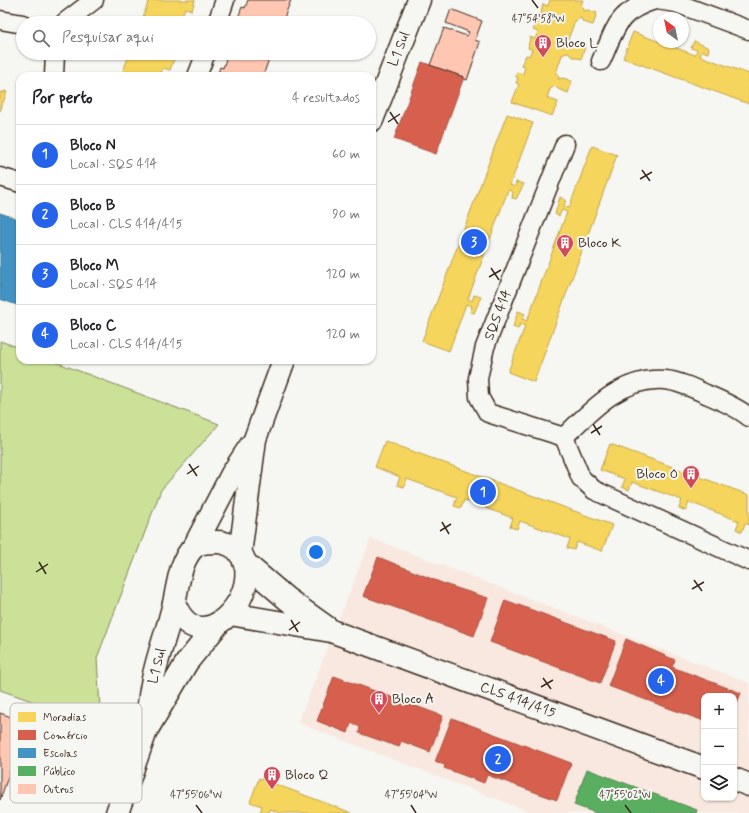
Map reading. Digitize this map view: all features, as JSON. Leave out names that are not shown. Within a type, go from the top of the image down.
[{"type":"street","points":[[73,16],[94,0]]},
{"type":"street","points":[[219,16],[225,0]]},
{"type":"street","name":"L1 Sul","points":[[376,110],[419,0]]},
{"type":"street","points":[[601,61],[621,18],[638,6],[656,0],[676,3],[749,30]]},
{"type":"street","points":[[0,20],[16,23]]},
{"type":"street","points":[[54,72],[55,60]]},
{"type":"street","points":[[199,72],[203,60]]},
{"type":"street","name":"SQS 414","points":[[564,437],[488,412],[479,397],[478,378],[485,347],[565,144]]},
{"type":"street","points":[[0,177],[16,182]]},
{"type":"street","points":[[255,439],[242,558],[245,587],[241,598],[224,619],[201,627],[190,624],[181,616],[174,603],[176,584],[183,565],[232,474],[255,439],[283,364]]},
{"type":"street","points":[[748,414],[692,388],[665,380],[636,382],[600,402],[564,437],[581,478],[594,490],[749,561]]},
{"type":"street","points":[[194,547],[207,542],[221,542],[231,545],[242,558]]},
{"type":"street","name":"CLS 414/415","points":[[242,558],[287,599],[331,631]]},
{"type":"street","name":"L1 Sul","points":[[146,730],[152,680],[174,603]]},
{"type":"street","name":"L1 Sul","points":[[142,741],[146,730],[187,662],[224,619]]},
{"type":"street","name":"CLS 414/415","points":[[224,619],[331,631],[701,767]]},
{"type":"street","points":[[737,780],[749,785]]},
{"type":"street","name":"L1 Sul","points":[[117,813],[120,803]]},
{"type":"shaded area","points":[[371,538],[749,683],[749,813],[533,813],[298,723]]},
{"type":"green space","points":[[0,341],[16,347],[16,364],[61,364],[219,424],[161,490],[97,658],[100,703],[38,703],[0,690]]},
{"type":"building: Moradias","points":[[149,0],[195,0],[192,10],[185,8],[182,16],[143,16]]},
{"type":"building: Moradias","name":"Bloco L","points":[[550,0],[583,0],[581,5],[584,8],[583,11],[588,10],[597,13],[593,25],[583,22],[581,18],[575,21],[568,39],[571,45],[576,44],[585,47],[581,59],[571,56],[568,52],[562,55],[556,73],[559,77],[558,79],[563,78],[572,81],[568,93],[558,89],[555,86],[550,89],[547,98],[558,102],[552,116],[512,102],[519,84],[516,83],[518,78],[516,77],[517,72],[523,74],[525,66],[521,65],[526,55],[529,56],[532,50],[528,48],[530,37],[535,39],[538,32],[533,30],[538,21],[541,22],[544,15],[541,14],[543,4],[548,6]]},
{"type":"building: Moradias","points":[[633,32],[653,39],[653,48],[676,48],[695,55],[697,50],[691,48],[694,41],[709,48],[708,53],[702,51],[700,56],[749,74],[749,104],[623,58]]},
{"type":"building: Moradias","points":[[127,60],[174,60],[170,70],[163,68],[162,72],[123,72]]},
{"type":"building: Moradias","points":[[4,91],[7,92],[0,111],[0,92],[4,93]]},
{"type":"building: Moradias","points":[[507,114],[533,123],[510,185],[515,187],[516,182],[524,184],[516,199],[512,198],[513,192],[508,190],[468,299],[472,301],[474,295],[481,297],[474,313],[470,312],[472,306],[466,304],[449,351],[422,341]]},
{"type":"building: Moradias","name":"Bloco K","points":[[592,146],[617,155],[534,382],[508,372],[525,326],[520,324],[518,329],[513,327],[518,311],[525,314],[522,319],[527,321],[567,212],[562,210],[559,216],[555,214],[560,197],[566,200],[564,206],[569,208]]},
{"type":"building: Moradias","points":[[385,441],[612,525],[602,551],[577,542],[574,550],[567,548],[570,539],[520,521],[517,529],[510,527],[513,518],[464,500],[461,508],[454,506],[457,497],[407,479],[404,487],[397,485],[400,477],[375,467]]},
{"type":"building: Moradias","name":"Bloco O","points":[[610,444],[749,495],[749,525],[745,523],[742,532],[736,529],[739,521],[689,502],[686,511],[679,508],[682,500],[632,482],[629,490],[622,487],[625,479],[600,470]]},
{"type":"building: Moradias","name":"Bloco Q","points":[[259,778],[352,813],[280,813],[270,809],[269,813],[260,813],[262,806],[250,802]]},
{"type":"building: Comércio","points":[[422,62],[464,77],[436,154],[394,139]]},
{"type":"building: Comércio","points":[[378,557],[447,585],[488,598],[474,636],[363,596]]},
{"type":"building: Comércio","points":[[505,600],[616,641],[600,683],[490,642]]},
{"type":"building: Comércio","points":[[626,639],[675,660],[672,667],[741,693],[737,703],[737,693],[701,693],[701,720],[608,686]]},
{"type":"building: Comércio","name":"Bloco A","points":[[334,676],[443,716],[430,752],[401,741],[399,747],[359,733],[360,727],[351,723],[348,733],[317,721]]},
{"type":"building: Comércio","points":[[452,718],[571,763],[557,800],[487,775],[484,783],[444,768],[445,765],[435,762]]},
{"type":"building: Escolas","points":[[0,213],[16,219],[16,305],[0,299]]},
{"type":"building: Público","points":[[587,769],[697,810],[696,813],[596,813],[574,805]]},
{"type":"building: Outros","points":[[248,0],[291,0],[285,16],[239,16],[242,7],[245,8]]},
{"type":"building: Outros","points":[[451,9],[482,21],[475,40],[480,42],[467,80],[464,79],[464,77],[430,65],[444,28],[467,36],[469,32],[446,23]]},
{"type":"building: Outros","points":[[226,60],[269,60],[264,72],[218,72],[220,67],[223,68]]},
{"type":"building: Outros","points":[[0,713],[10,717],[10,771],[0,800]]},
{"type":"place","name":"Bloco L","points":[[543,58]]},
{"type":"place","name":"Bloco M","points":[[474,242]]},
{"type":"place","name":"Bloco K","points":[[565,258]]},
{"type":"place","name":"Bloco O","points":[[691,489]]},
{"type":"place","name":"Bloco N","points":[[483,492]]},
{"type":"place","name":"Bloco C","points":[[661,681]]},
{"type":"place","name":"Bloco A","points":[[379,714]]},
{"type":"place","name":"Bloco B","points":[[498,759]]},
{"type":"place","name":"Bloco Q","points":[[272,790]]}]
